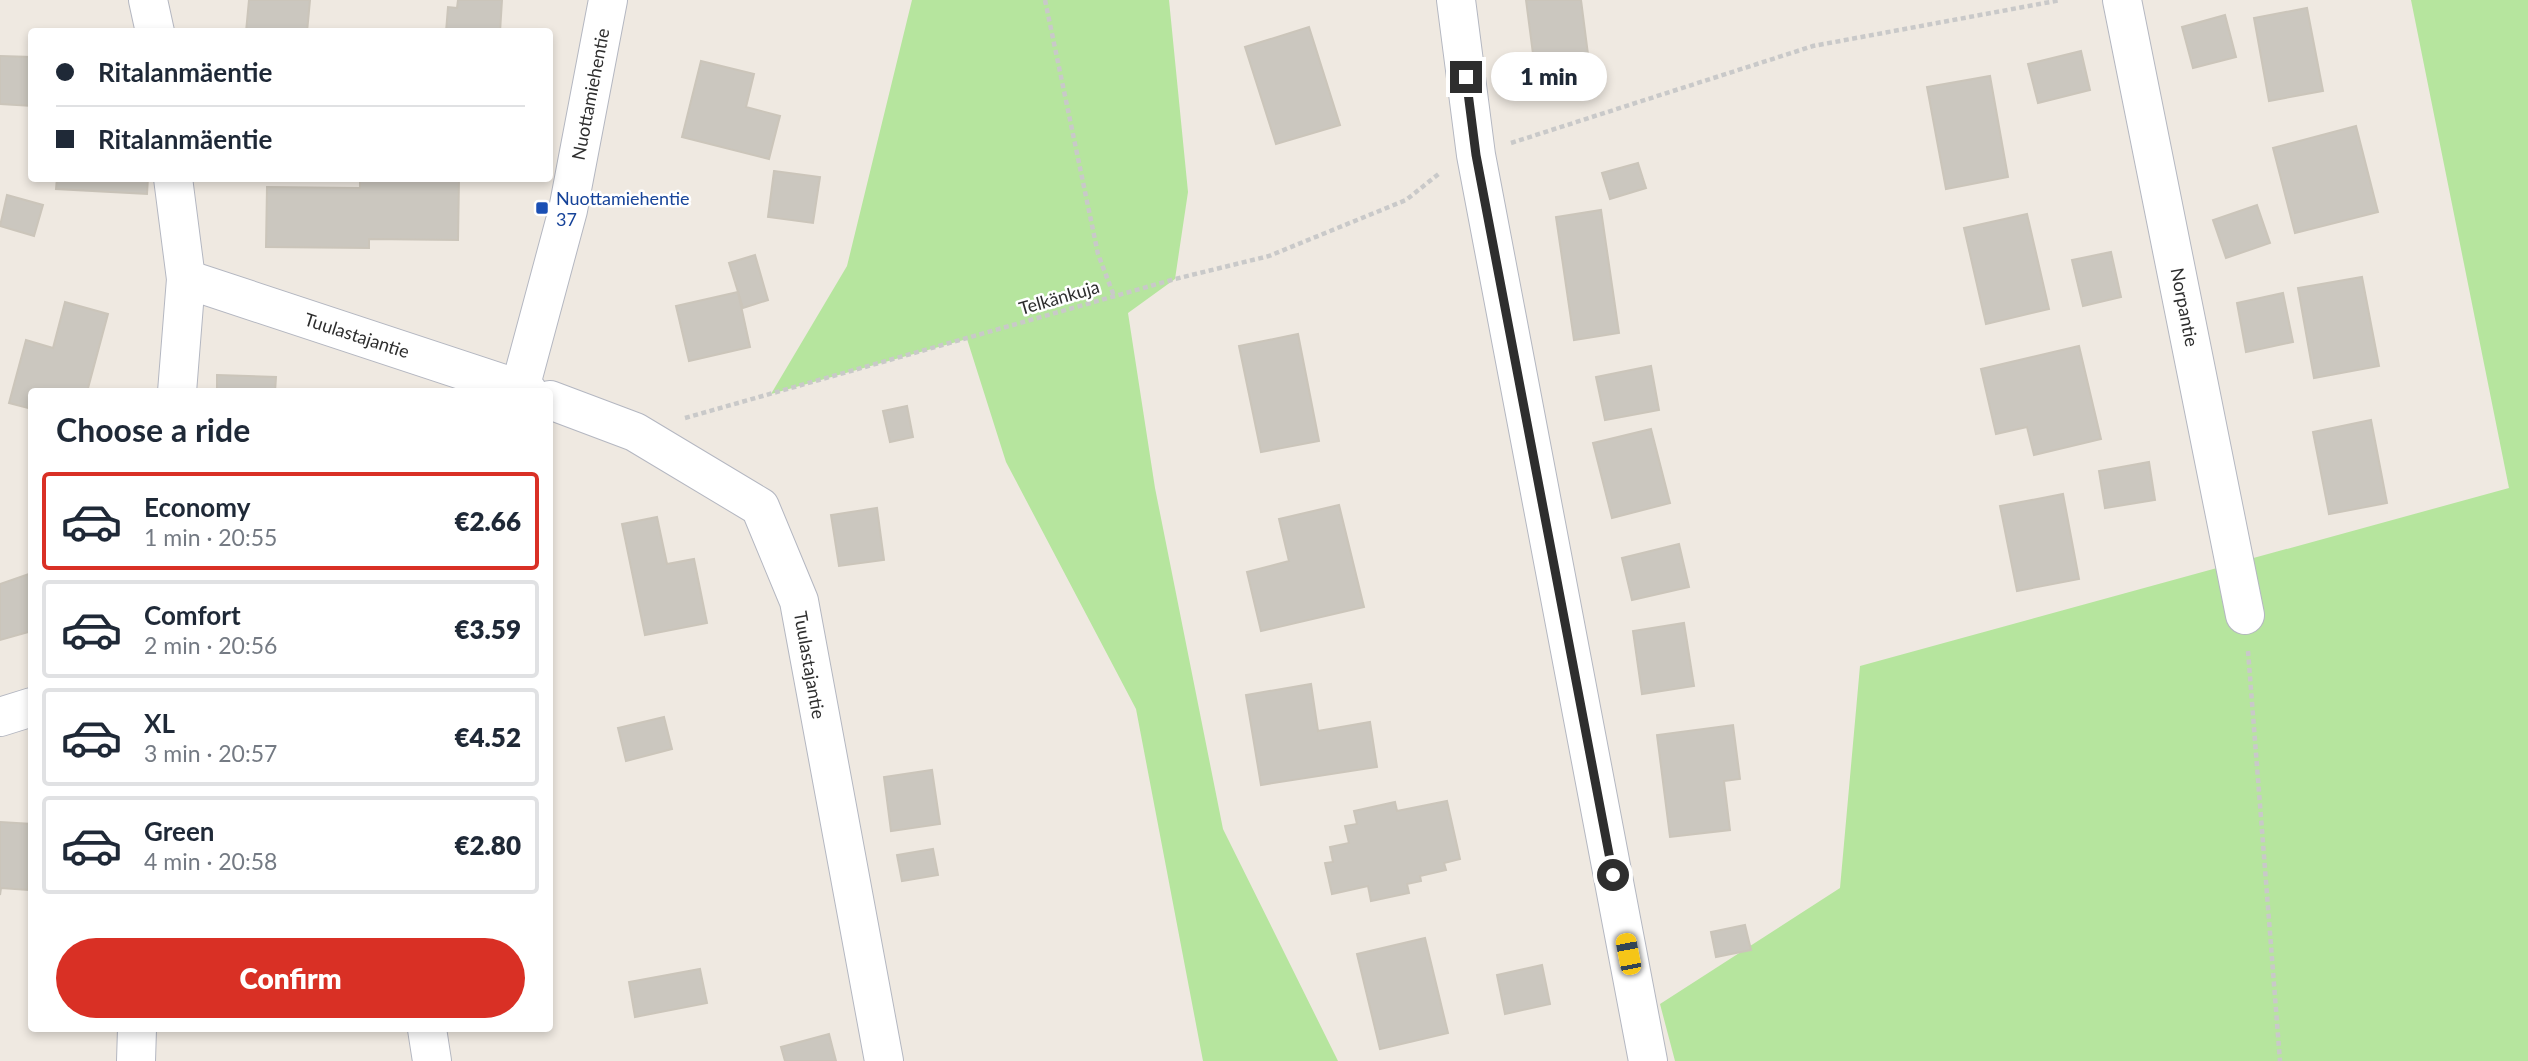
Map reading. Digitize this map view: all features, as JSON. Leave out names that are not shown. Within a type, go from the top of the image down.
[{"type":"street","points":[[148,0],[154,28]]},
{"type":"street","name":"Nuottamiehentie","points":[[530,388],[568,210],[608,0]]},
{"type":"street","points":[[1456,0],[1476,155],[1648,1061]]},
{"type":"street","name":"Norpantie","points":[[2122,0],[2245,615]]},
{"type":"street","points":[[174,182],[186,279],[177,388]]},
{"type":"street","name":"Tuulastajantie","points":[[186,279],[514,388]]},
{"type":"street","name":"Tuulastajantie","points":[[553,402],[635,432],[760,507],[799,601],[884,1061]]},
{"type":"street","points":[[0,717],[28,708]]},
{"type":"street","points":[[136,1061],[137,1032]]},
{"type":"street","points":[[427,1032],[432,1061]]},
{"type":"path","points":[[1045,0],[1098,254],[1114,296]]},
{"type":"path","name":"Telkänkuja","points":[[635,432],[1114,296],[1269,256],[1406,200],[1452,163],[1813,46],[2061,0]]},
{"type":"path","points":[[2245,615],[2256,790],[2280,1061]]},
{"type":"green space","points":[[912,0],[1169,0],[1188,192],[1175,279],[1128,313],[1155,488],[1223,829],[1338,1061],[1203,1061],[1136,709],[1006,462],[967,339],[771,394],[847,266]]},
{"type":"green space","points":[[2411,0],[2528,0],[2528,1061],[1675,1061],[1660,1004],[1840,888],[1860,666],[2509,488]]},
{"type":"building","points":[[249,0],[310,0],[307,28],[246,28]]},
{"type":"building","points":[[458,0],[502,0],[500,28],[446,28],[448,7],[457,8]]},
{"type":"building","points":[[1526,0],[1581,0],[1590,70],[1536,77]]},
{"type":"building","points":[[2307,8],[2323,91],[2269,101],[2254,18]]},
{"type":"building","points":[[2225,15],[2236,57],[2193,68],[2182,27]]},
{"type":"building","points":[[1309,27],[1340,125],[1276,144],[1245,47]]},
{"type":"building","points":[[2081,51],[2090,90],[2038,103],[2028,64]]},
{"type":"building","points":[[0,56],[28,57],[28,106],[0,104]]},
{"type":"building","points":[[701,61],[754,74],[746,107],[780,116],[769,159],[682,137]]},
{"type":"building","points":[[1990,76],[2008,177],[1946,189],[1927,87]]},
{"type":"building","points":[[2356,126],[2378,212],[2295,233],[2273,148]]},
{"type":"building","points":[[1638,163],[1646,188],[1610,199],[1602,173]]},
{"type":"building","points":[[774,171],[820,177],[813,223],[768,217]]},
{"type":"building","points":[[57,182],[148,182],[147,194],[56,189]]},
{"type":"building","points":[[360,182],[459,182],[458,240],[369,239],[369,248],[266,247],[267,187],[360,188]]},
{"type":"building","points":[[7,195],[43,205],[34,236],[0,226]]},
{"type":"building","points":[[2257,205],[2270,243],[2226,258],[2213,220]]},
{"type":"building","points":[[1601,210],[1619,333],[1574,340],[1556,217]]},
{"type":"building","points":[[2027,214],[2049,309],[1986,324],[1964,228]]},
{"type":"building","points":[[2111,252],[2121,297],[2083,306],[2072,260]]},
{"type":"building","points":[[755,255],[768,300],[743,308],[729,263]]},
{"type":"building","points":[[2362,277],[2379,366],[2314,378],[2298,288]]},
{"type":"building","points":[[738,292],[750,347],[689,361],[676,306]]},
{"type":"building","points":[[2283,293],[2293,342],[2246,352],[2237,303]]},
{"type":"building","points":[[65,302],[108,314],[88,388],[28,388],[28,408],[9,403],[26,340],[53,348]]},
{"type":"building","points":[[1298,334],[1319,441],[1261,452],[1239,346]]},
{"type":"building","points":[[2079,346],[2101,439],[2034,455],[2027,427],[1996,434],[1981,369]]},
{"type":"building","points":[[1651,366],[1659,410],[1605,420],[1596,377]]},
{"type":"building","points":[[217,375],[276,377],[275,388],[217,388]]},
{"type":"building","points":[[907,406],[913,437],[890,442],[883,411]]},
{"type":"building","points":[[2371,420],[2387,503],[2329,514],[2313,432]]},
{"type":"building","points":[[1651,429],[1670,503],[1612,518],[1593,443]]},
{"type":"building","points":[[2149,462],[2155,500],[2105,508],[2099,471]]},
{"type":"building","points":[[2063,494],[2079,579],[2017,591],[2000,506]]},
{"type":"building","points":[[1339,505],[1364,607],[1261,631],[1247,572],[1289,561],[1279,519]]},
{"type":"building","points":[[877,508],[884,560],[839,566],[831,515]]},
{"type":"building","points":[[657,517],[667,564],[694,559],[707,623],[645,635],[622,524]]},
{"type":"building","points":[[1679,544],[1689,587],[1632,600],[1622,558]]},
{"type":"building","points":[[28,574],[28,632],[0,640],[0,584]]},
{"type":"building","points":[[1684,623],[1694,686],[1642,694],[1633,631]]},
{"type":"building","points":[[1311,684],[1318,731],[1370,722],[1377,767],[1261,785],[1246,695]]},
{"type":"building","points":[[664,717],[672,749],[626,761],[618,728]]},
{"type":"building","points":[[1733,725],[1740,779],[1724,781],[1730,830],[1670,837],[1657,735]]},
{"type":"building","points":[[932,770],[940,824],[891,831],[884,777]]},
{"type":"building","points":[[1447,801],[1460,859],[1444,863],[1446,870],[1420,876],[1421,881],[1407,884],[1409,893],[1371,901],[1368,886],[1332,894],[1325,863],[1333,862],[1330,847],[1349,843],[1345,826],[1357,824],[1354,811],[1395,802],[1397,811]]},
{"type":"building","points":[[0,822],[28,824],[28,890],[1,888],[0,895]]},
{"type":"building","points":[[933,849],[938,875],[902,881],[897,855]]},
{"type":"building","points":[[1745,925],[1751,950],[1716,957],[1711,932]]},
{"type":"building","points":[[1425,938],[1448,1033],[1380,1049],[1357,954]]},
{"type":"building","points":[[1542,965],[1550,1004],[1505,1014],[1497,975]]},
{"type":"building","points":[[700,969],[707,1003],[635,1017],[629,982]]},
{"type":"building","points":[[829,1034],[836,1061],[785,1061],[781,1047]]},
{"type":"place","name":"Nuottamiehentie 37","points":[[542,208]]},
{"type":"route","points":[[1466,77],[1476,155],[1613,875]]}]
